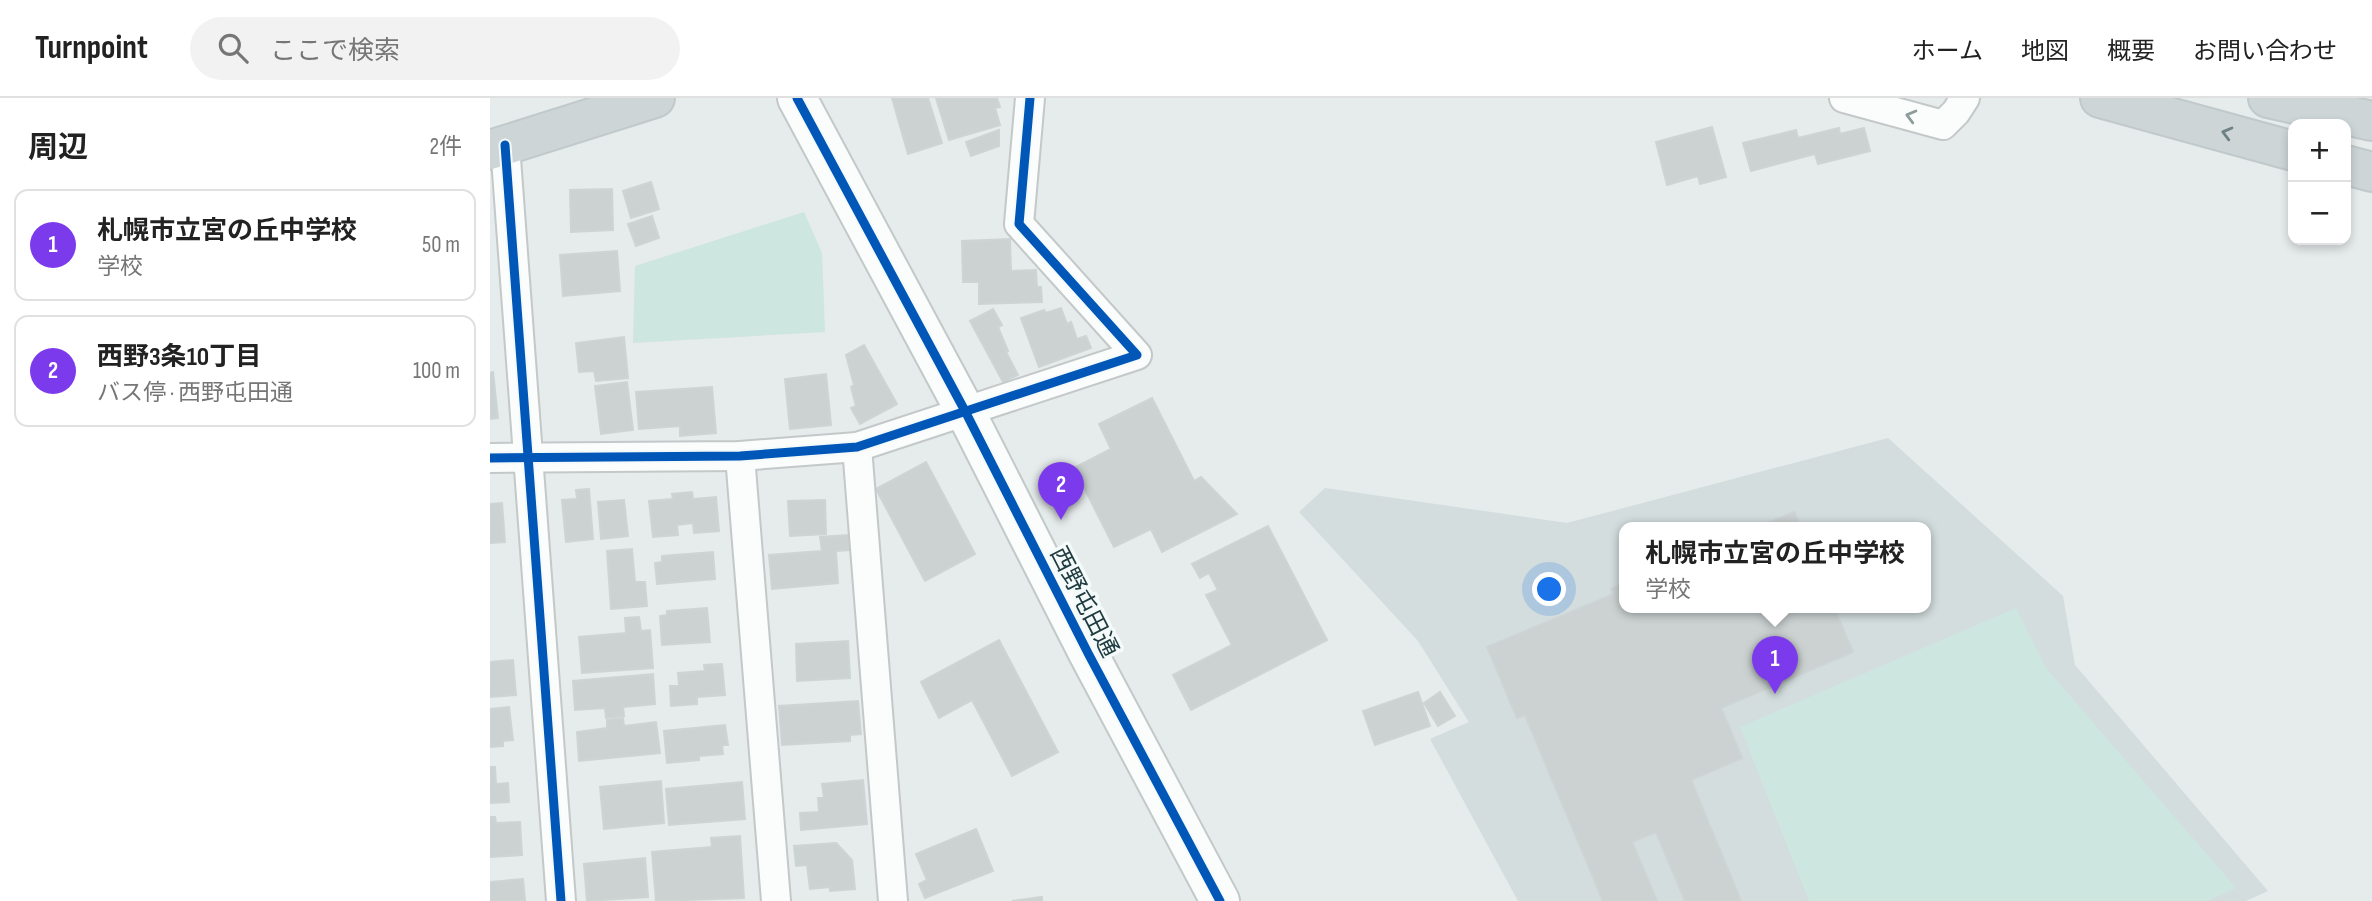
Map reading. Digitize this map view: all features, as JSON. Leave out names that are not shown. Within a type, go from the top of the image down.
[{"type":"main road","points":[[497,147],[655,98]]},
{"type":"main road","points":[[2099,98],[2288,150]]},
{"type":"main road","points":[[2268,98],[2372,121]]},
{"type":"main road","points":[[2351,166],[2372,172]]},
{"type":"street","name":"西野屯田通","points":[[797,98],[965,411],[1088,655],[1220,901]]},
{"type":"street","points":[[490,458],[740,456],[857,447],[1137,355],[1019,224],[1030,98]]},
{"type":"street","points":[[1844,98],[1943,125],[1956,113],[1965,98]]},
{"type":"street","points":[[497,147],[528,458],[561,901]]},
{"type":"street","points":[[857,447],[893,901]]},
{"type":"street","points":[[740,456],[776,901]]},
{"type":"shaded area","points":[[1888,438],[2063,596],[2075,665],[2268,891],[2246,901],[1518,901],[1430,739],[1469,722],[1418,641],[1299,512],[1325,488],[1567,523]]},
{"type":"green space","points":[[804,212],[822,253],[825,332],[633,343],[635,266]]},
{"type":"green space","points":[[2016,608],[2046,668],[2236,888],[2207,901],[1809,901],[1740,727]]},
{"type":"building","points":[[892,98],[928,98],[942,143],[908,154]]},
{"type":"building","points":[[936,98],[997,98],[1000,107],[995,108],[1000,125],[949,140]]},
{"type":"building","points":[[1712,127],[1726,177],[1700,184],[1698,176],[1667,185],[1656,142]]},
{"type":"building","points":[[1839,128],[1840,134],[1864,128],[1870,151],[1818,164],[1815,154],[1751,171],[1743,143],[1796,130],[1798,138]]},
{"type":"building","points":[[999,130],[999,146],[971,156],[966,142]]},
{"type":"building","points":[[651,182],[659,209],[631,218],[623,191]]},
{"type":"building","points":[[612,189],[613,230],[571,232],[570,190]]},
{"type":"building","points":[[652,216],[659,238],[636,246],[628,224]]},
{"type":"building","points":[[1010,239],[1011,271],[1036,270],[1037,287],[1041,287],[1042,302],[979,304],[979,282],[963,282],[962,241]]},
{"type":"building","points":[[617,251],[620,291],[563,296],[560,255]]},
{"type":"building","points":[[1061,308],[1067,324],[1071,322],[1077,339],[1086,336],[1091,348],[1039,367],[1021,318],[1044,310],[1046,313]]},
{"type":"building","points":[[993,309],[1002,325],[998,327],[1008,351],[1006,352],[1018,375],[1003,382],[970,321]]},
{"type":"building","points":[[624,337],[628,378],[596,381],[594,371],[579,372],[576,343]]},
{"type":"building","points":[[864,345],[897,404],[860,424],[851,408],[856,406],[846,355]]},
{"type":"building","points":[[493,372],[498,418],[490,419],[490,373]]},
{"type":"building","points":[[826,374],[831,425],[790,429],[785,379]]},
{"type":"building","points":[[627,382],[633,430],[601,434],[595,386]]},
{"type":"building","points":[[712,387],[716,433],[680,436],[680,426],[639,429],[636,392]]},
{"type":"building","points":[[1152,398],[1194,481],[1201,477],[1237,514],[1162,552],[1151,529],[1114,547],[1074,468],[1111,449],[1099,424]]},
{"type":"building","points":[[926,462],[975,554],[925,581],[876,489]]},
{"type":"building","points":[[589,489],[593,539],[566,542],[562,500],[577,499],[576,490]]},
{"type":"building","points":[[692,492],[693,499],[716,497],[719,531],[694,533],[693,523],[677,525],[678,535],[653,537],[649,501],[673,499],[672,494]]},
{"type":"building","points":[[624,500],[628,536],[601,539],[598,502]]},
{"type":"building","points":[[825,500],[826,534],[790,536],[788,501]]},
{"type":"building","points":[[502,503],[505,542],[490,543],[490,504]]},
{"type":"building","points":[[1794,512],[1798,522],[1770,522]]},
{"type":"building","points":[[1268,526],[1327,640],[1191,710],[1173,675],[1232,645],[1206,595],[1218,590],[1209,573],[1200,578],[1192,564]]},
{"type":"building","points":[[848,535],[849,550],[836,551],[838,583],[772,589],[769,555],[822,551],[820,537]]},
{"type":"building","points":[[632,549],[635,582],[645,582],[647,606],[611,609],[607,551]]},
{"type":"building","points":[[713,552],[715,579],[657,584],[655,563],[662,562],[662,556]]},
{"type":"building","points":[[1619,585],[1619,613],[1836,613],[1853,652],[1721,708],[1742,758],[1691,780],[1741,901],[1685,901],[1656,832],[1632,842],[1657,901],[1603,901],[1525,715],[1517,718],[1487,647],[1614,594],[1611,589]]},
{"type":"building","points":[[707,608],[710,642],[662,645],[660,616],[667,615],[667,611]]},
{"type":"building","points":[[639,617],[641,631],[650,630],[653,668],[582,673],[579,637],[626,633],[625,618]]},
{"type":"building","points":[[999,640],[1058,752],[1012,776],[972,700],[939,718],[921,682]]},
{"type":"building","points":[[848,641],[850,678],[797,681],[796,644]]},
{"type":"building","points":[[513,660],[516,695],[490,697],[490,662]]},
{"type":"building","points":[[722,664],[725,695],[697,697],[697,704],[671,706],[670,686],[679,686],[678,673],[705,671],[704,665]]},
{"type":"building","points":[[653,674],[655,704],[623,707],[624,716],[606,718],[605,708],[575,710],[573,681]]},
{"type":"building","points":[[1418,692],[1430,726],[1375,745],[1363,711]]},
{"type":"building","points":[[1440,692],[1455,716],[1438,726],[1424,703]]},
{"type":"building","points":[[858,701],[861,734],[850,735],[850,741],[782,745],[779,706]]},
{"type":"building","points":[[509,707],[513,740],[503,741],[503,746],[490,747],[490,709]]},
{"type":"building","points":[[623,718],[624,726],[656,722],[660,753],[579,761],[577,732],[607,728],[607,720]]},
{"type":"building","points":[[725,725],[728,745],[722,745],[723,754],[699,756],[699,760],[667,763],[664,731]]},
{"type":"building","points":[[490,767],[495,767],[496,784],[508,783],[509,802],[490,803]]},
{"type":"building","points":[[863,780],[867,824],[801,830],[800,813],[819,812],[818,798],[824,798],[822,784]]},
{"type":"building","points":[[661,781],[664,823],[604,829],[600,787]]},
{"type":"building","points":[[742,782],[745,819],[669,825],[666,789]]},
{"type":"building","points":[[490,817],[495,817],[496,823],[520,822],[522,855],[490,857]]},
{"type":"building","points":[[976,829],[993,871],[925,898],[919,884],[927,880],[916,854]]},
{"type":"building","points":[[740,836],[744,898],[656,901],[652,852],[712,847],[711,838]]},
{"type":"building","points":[[836,843],[852,860],[855,889],[810,889],[807,865],[796,866],[794,846]]},
{"type":"building","points":[[645,858],[648,897],[587,901],[584,864]]},
{"type":"building","points":[[523,879],[525,901],[490,901],[490,882]]},
{"type":"building","points":[[1042,897],[1042,901],[1012,901]]},
{"type":"cycle path","points":[[797,98],[965,411],[1089,655],[1220,901]]},
{"type":"cycle path","points":[[490,458],[740,456],[857,447],[1137,355],[1019,224],[1030,98]]},
{"type":"cycle path","points":[[505,145],[561,901]]},
{"type":"place","name":"西野3条10丁目","points":[[1061,520]]},
{"type":"place","name":"札幌市立宮の丘中学校","points":[[1775,694]]}]
